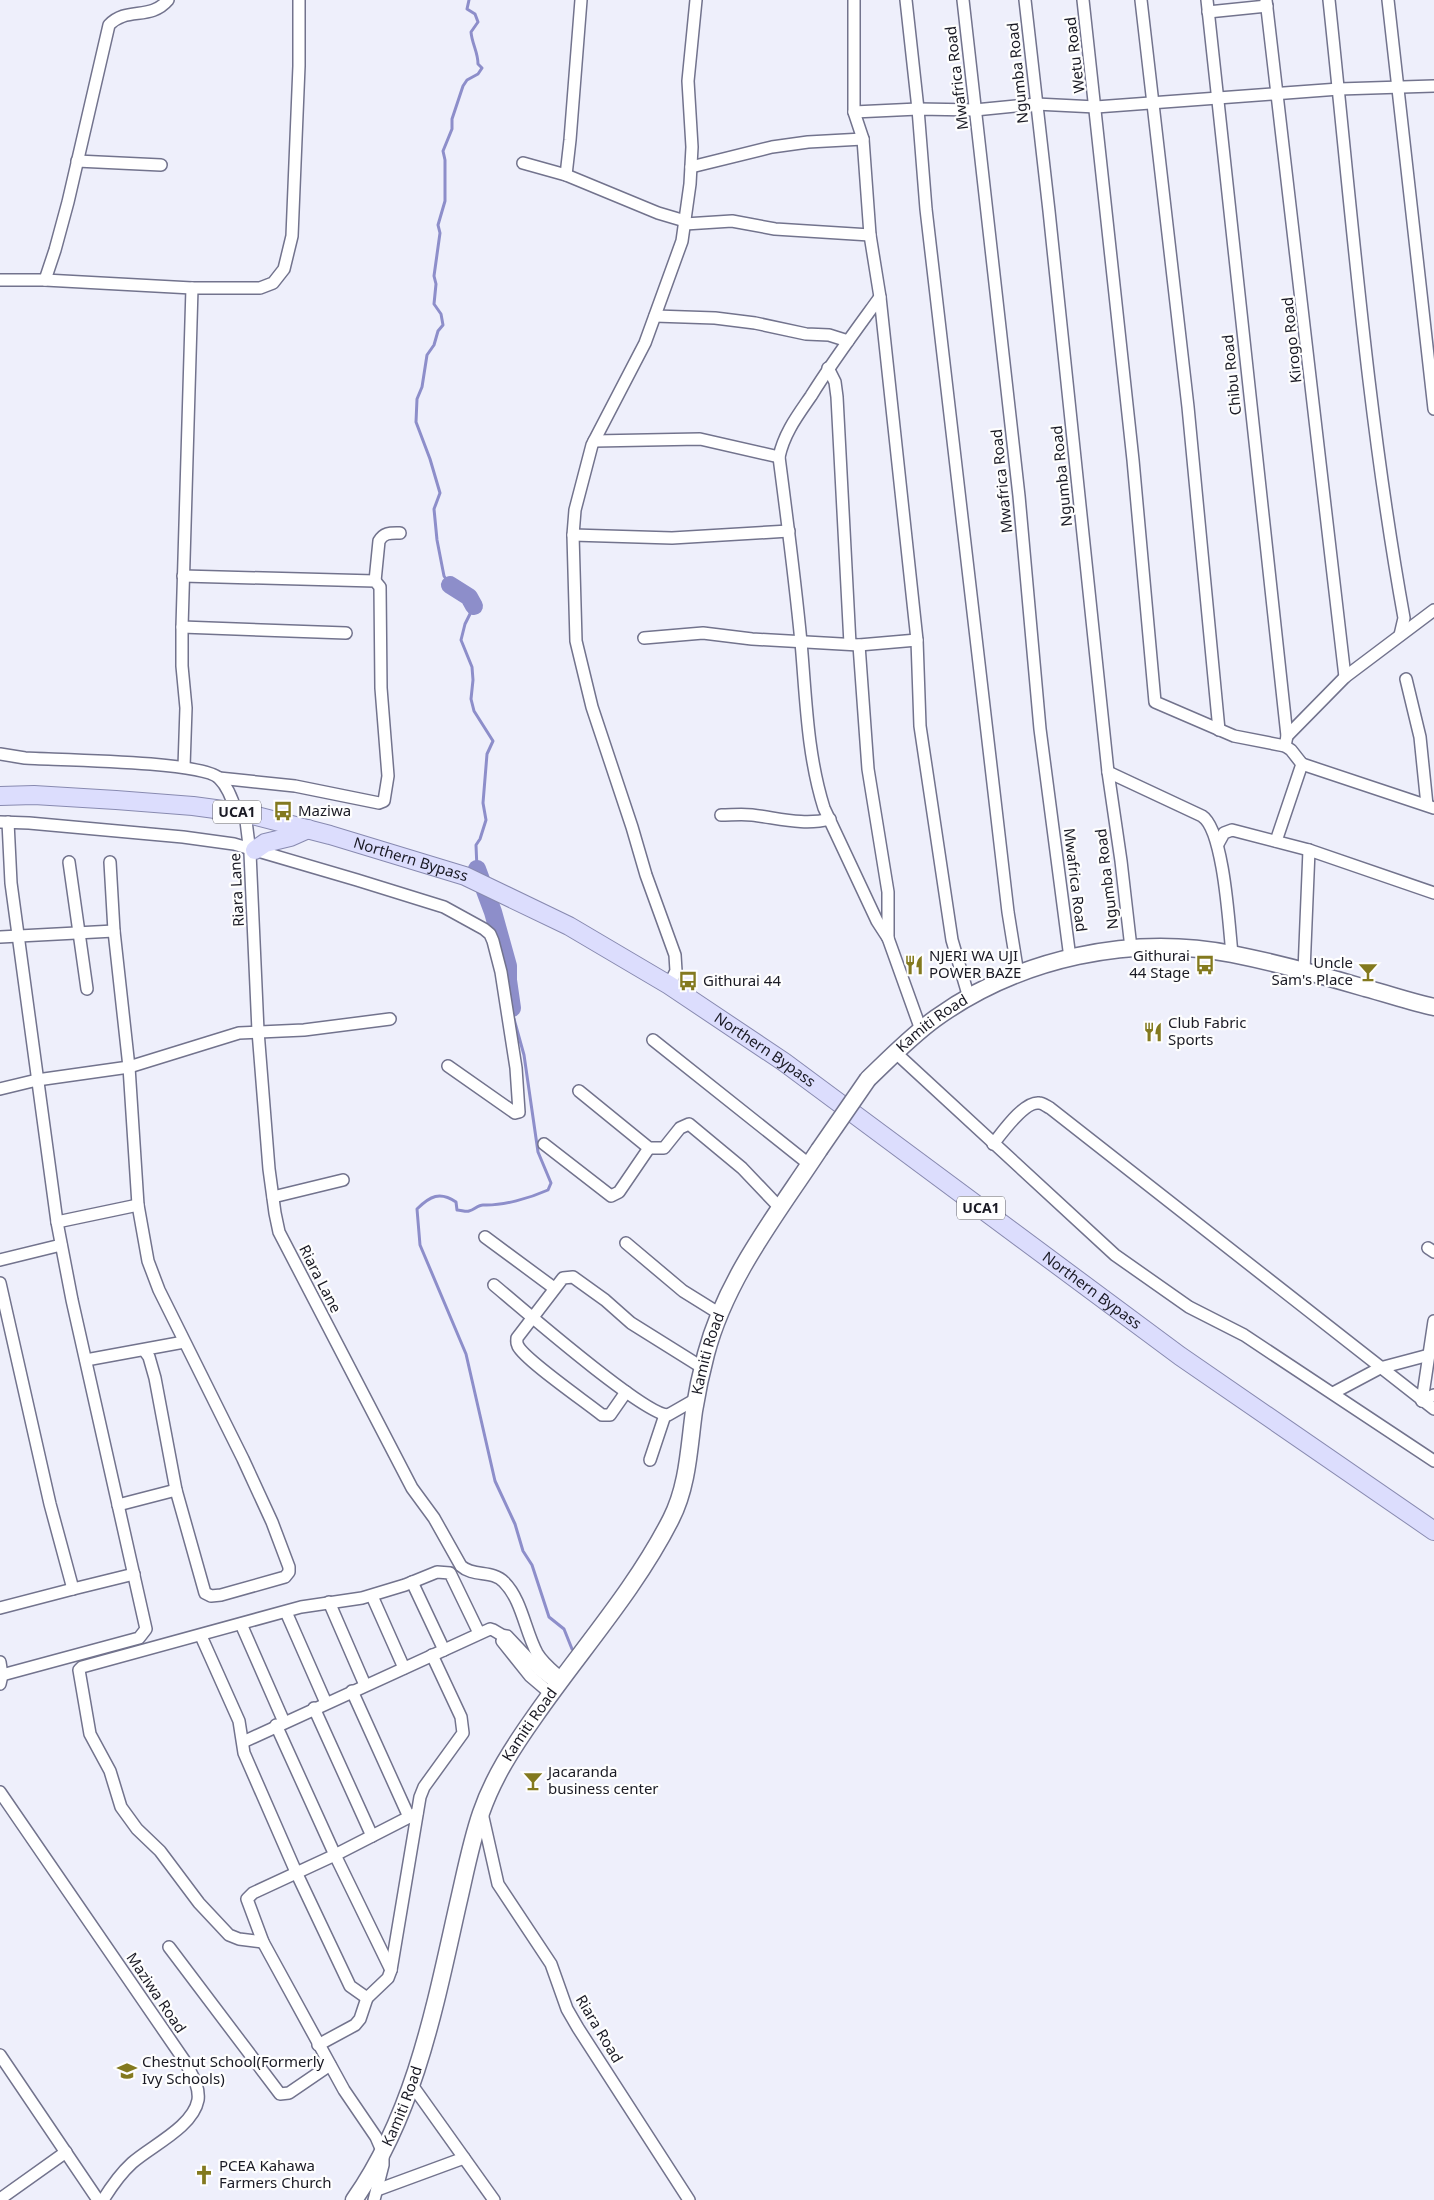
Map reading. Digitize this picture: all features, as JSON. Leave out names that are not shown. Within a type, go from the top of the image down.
[{"type":"main road","name":"Northern Bypass","points":[[0,796],[116,800],[216,809],[308,829],[465,876],[586,936],[669,985],[784,1062],[1180,1356],[1434,1531]]},
{"type":"main road","points":[[252,849],[308,829]]},
{"type":"main road","name":"Kamiti Road","points":[[354,2200],[370,2177],[383,2153],[412,2085],[481,1811],[504,1762],[556,1685],[629,1587],[664,1534],[676,1510],[683,1489],[696,1399],[703,1368],[720,1314],[744,1265],[868,1079],[921,1030],[969,998],[1018,974],[1070,958],[1130,948],[1182,948],[1232,954],[1304,971],[1434,1007]]},
{"type":"street","points":[[45,280],[55,250],[77,162],[108,25],[121,16],[158,9],[168,0]]},
{"type":"street","points":[[0,280],[45,280],[192,288],[267,287],[278,278],[284,269],[292,236],[299,66],[299,0]]},
{"type":"street","points":[[566,176],[581,0]]},
{"type":"street","points":[[669,985],[676,971],[676,954],[646,875],[592,707],[576,641],[573,535],[574,510],[594,441],[645,343],[682,242],[691,167],[692,147],[688,82],[696,0]]},
{"type":"street","points":[[854,0],[854,112],[863,139],[870,235],[880,297],[917,640],[920,726],[952,940],[969,998]]},
{"type":"street","points":[[906,0],[918,109],[926,209],[1008,912],[1018,974]]},
{"type":"street","name":"Mwafrica Road","points":[[963,0],[1019,496],[1040,729],[1070,958]]},
{"type":"street","name":"Ngumba Road","points":[[1025,0],[1052,231],[1108,772],[1121,861],[1130,948]]},
{"type":"street","name":"Wetu Road","points":[[1083,0],[1133,460],[1155,702],[1219,730]]},
{"type":"street","points":[[1141,0],[1186,397],[1219,730],[1244,739],[1286,741]]},
{"type":"street","points":[[1329,0],[1368,368],[1404,618],[1400,635]]},
{"type":"street","points":[[1388,0],[1434,409]]},
{"type":"street","points":[[1207,6],[1267,3]]},
{"type":"street","name":"Kirogo Road","points":[[1267,3],[1345,677]]},
{"type":"street","name":"Chibu Road","points":[[1207,6],[1286,741]]},
{"type":"street","points":[[854,112],[918,109],[975,110],[1036,104],[1096,107],[1338,89],[1434,86]]},
{"type":"street","points":[[691,167],[772,147],[808,142],[863,139]]},
{"type":"street","points":[[77,162],[161,165]]},
{"type":"street","points":[[522,163],[566,176],[658,214],[685,222],[732,221],[776,230],[870,235]]},
{"type":"street","points":[[184,767],[186,708],[182,666],[182,627],[192,288]]},
{"type":"street","points":[[880,297],[828,368],[790,427],[782,442],[779,457],[789,532],[808,734],[819,792],[877,921],[888,938],[921,1030]]},
{"type":"street","points":[[656,316],[715,318],[755,322],[806,334],[829,335],[848,341]]},
{"type":"street","points":[[828,368],[835,382],[837,397],[854,644],[868,769],[888,892],[888,938]]},
{"type":"street","points":[[594,441],[700,439],[779,457]]},
{"type":"street","points":[[573,535],[672,538],[789,532]]},
{"type":"street","points":[[0,754],[24,758],[184,767],[222,783],[294,786],[379,803],[384,801],[388,776],[381,688],[380,587],[375,581],[381,536],[388,533],[400,533]]},
{"type":"street","points":[[183,576],[375,581]]},
{"type":"street","points":[[1286,741],[1345,677],[1434,610]]},
{"type":"street","points":[[182,627],[346,633]]},
{"type":"street","points":[[644,638],[703,633],[752,639],[854,644],[917,640]]},
{"type":"street","points":[[1286,741],[1302,764],[1431,807],[1420,737],[1406,679]]},
{"type":"street","points":[[1276,841],[1302,764]]},
{"type":"street","points":[[1108,772],[1205,817],[1218,844],[1232,954]]},
{"type":"street","points":[[216,809],[222,783]]},
{"type":"street","name":"Riara Lane","points":[[222,783],[240,813],[252,849],[258,1031],[273,1197],[279,1232],[404,1475],[430,1512],[461,1566],[469,1571],[500,1578],[506,1583],[515,1599],[537,1653],[556,1685]]},
{"type":"street","points":[[720,815],[751,815],[818,823],[830,819]]},
{"type":"street","points":[[0,1662],[1,1679],[139,1638],[146,1629],[61,1245],[4,822],[213,840],[252,849],[444,908],[490,934],[496,951],[506,1005],[516,1068],[519,1112],[515,1113],[504,1107],[448,1066]]},
{"type":"street","points":[[1218,844],[1224,833],[1232,830],[1309,850],[1434,893]]},
{"type":"street","points":[[1304,971],[1309,850]]},
{"type":"street","points":[[69,862],[87,989]]},
{"type":"street","points":[[110,862],[114,931],[129,1067],[138,1204],[143,1237],[153,1274],[272,1522],[288,1567],[288,1575],[285,1577],[221,1594],[207,1595],[176,1490],[155,1378],[149,1357],[144,1350]]},
{"type":"street","points":[[0,937],[114,931]]},
{"type":"street","points":[[0,1089],[38,1080],[129,1067],[239,1033],[304,1030],[390,1020]]},
{"type":"street","points":[[653,1040],[810,1165]]},
{"type":"street","points":[[896,1053],[1115,1255],[1189,1306],[1244,1335],[1434,1460]]},
{"type":"street","points":[[579,1091],[649,1148],[664,1148],[680,1128],[689,1124],[742,1168],[781,1209]]},
{"type":"street","points":[[993,1144],[1024,1108],[1032,1103],[1041,1103],[1050,1108],[1434,1409]]},
{"type":"street","points":[[544,1144],[612,1196],[619,1192],[649,1148]]},
{"type":"street","points":[[273,1197],[343,1180]]},
{"type":"street","points":[[57,1222],[138,1204]]},
{"type":"street","points":[[485,1237],[554,1288]]},
{"type":"street","points":[[626,1243],[683,1291],[720,1314]]},
{"type":"street","points":[[0,1260],[61,1245]]},
{"type":"street","points":[[626,1392],[610,1414],[605,1416],[544,1371],[524,1354],[516,1343],[517,1338],[563,1278],[573,1277],[605,1300],[631,1323],[703,1368]]},
{"type":"street","points":[[0,1283],[1,1299],[50,1504],[73,1589]]},
{"type":"street","points":[[494,1285],[626,1392],[665,1415],[674,1413],[696,1399]]},
{"type":"street","points":[[1422,1401],[1434,1321]]},
{"type":"street","points":[[86,1360],[184,1342]]},
{"type":"street","points":[[1333,1393],[1380,1368],[1429,1355]]},
{"type":"street","points":[[1422,1401],[1434,1395]]},
{"type":"street","points":[[650,1460],[665,1415]]},
{"type":"street","points":[[118,1505],[176,1490]]},
{"type":"street","points":[[262,1942],[229,1935],[198,1904],[160,1851],[137,1829],[121,1807],[110,1771],[88,1728],[79,1670],[82,1667],[317,1603],[347,1601],[372,1596],[437,1572],[450,1573],[479,1633]]},
{"type":"street","points":[[0,1608],[134,1574]]},
{"type":"street","points":[[412,1582],[444,1650]]},
{"type":"street","points":[[372,1596],[404,1668]]},
{"type":"street","points":[[330,1602],[366,1685]]},
{"type":"street","points":[[286,1612],[326,1703]]},
{"type":"street","points":[[241,1624],[280,1724],[335,1855],[391,1970]]},
{"type":"street","points":[[243,1742],[479,1633],[493,1630],[502,1636],[507,1636],[556,1685]]},
{"type":"street","points":[[201,1636],[233,1706],[243,1742],[244,1754],[296,1872],[350,1986],[367,1998]]},
{"type":"street","points":[[318,2045],[355,2025],[360,2019],[367,1998],[388,1978],[391,1970],[413,1815],[424,1787],[463,1733],[461,1716],[432,1655]]},
{"type":"street","points":[[352,1691],[413,1815]]},
{"type":"street","points":[[314,1708],[372,1836]]},
{"type":"street","name":"Maziwa Road","points":[[0,1792],[184,2060],[196,2084],[198,2098],[194,2110],[184,2124],[133,2162],[121,2174],[102,2200]]},
{"type":"street","name":"Riara Road","points":[[481,1811],[498,1884],[551,1964],[567,2010],[689,2200]]},
{"type":"street","points":[[375,2195],[383,2165],[383,2153],[367,2121],[350,2100],[318,2045],[262,1942],[247,1899],[253,1893],[335,1855],[413,1815]]},
{"type":"street","points":[[169,1948],[280,2094],[289,2093],[330,2065]]},
{"type":"street","points":[[0,2055],[98,2200]]},
{"type":"street","points":[[412,2085],[494,2200]]},
{"type":"street","points":[[0,2199],[66,2152]]},
{"type":"street","points":[[375,2195],[464,2158]]},
{"type":"waterway","points":[[450,585],[444,576],[437,540],[434,509],[440,493],[416,422],[417,399],[422,387],[427,355],[434,345],[438,331],[443,325],[441,314],[434,304],[436,284],[434,276],[440,233],[438,225],[445,201],[445,160],[443,151],[452,129],[452,119],[463,86],[467,80],[478,74],[482,68],[478,64],[471,32],[478,22],[475,14],[467,9],[469,0]]},
{"type":"waterway","points":[[450,585],[469,597],[474,606]]},
{"type":"waterway","points":[[474,606],[465,624],[461,640],[472,667],[471,699],[474,711],[493,741],[487,754],[483,803],[486,820],[476,845],[477,869]]},
{"type":"waterway","points":[[477,869],[493,912],[508,966],[512,1008]]},
{"type":"waterway","points":[[514,1019],[524,1055],[538,1152],[551,1183],[548,1190],[533,1196],[508,1203],[481,1205],[468,1211],[457,1210],[456,1202],[445,1197],[435,1196],[417,1209],[420,1245],[466,1354],[495,1481],[515,1524],[523,1551],[532,1565],[549,1617],[564,1629],[572,1649]]},
{"type":"place","name":"Maziwa","points":[[283,811]]},
{"type":"place","name":"NJERI WA UJI POWER BAZE","points":[[914,965]]},
{"type":"place","name":"Githurai 44 Stage","points":[[1205,965]]},
{"type":"place","name":"Uncle Sam's Place","points":[[1368,972]]},
{"type":"place","name":"Githurai 44","points":[[688,981]]},
{"type":"place","name":"Club Fabric Sports","points":[[1153,1032]]},
{"type":"place","name":"Jacaranda business center","points":[[533,1781]]},
{"type":"place","name":"Chestnut School(Formerly Ivy Schools)","points":[[127,2071]]},
{"type":"place","name":"PCEA Kahawa Farmers Church","points":[[204,2175]]}]
